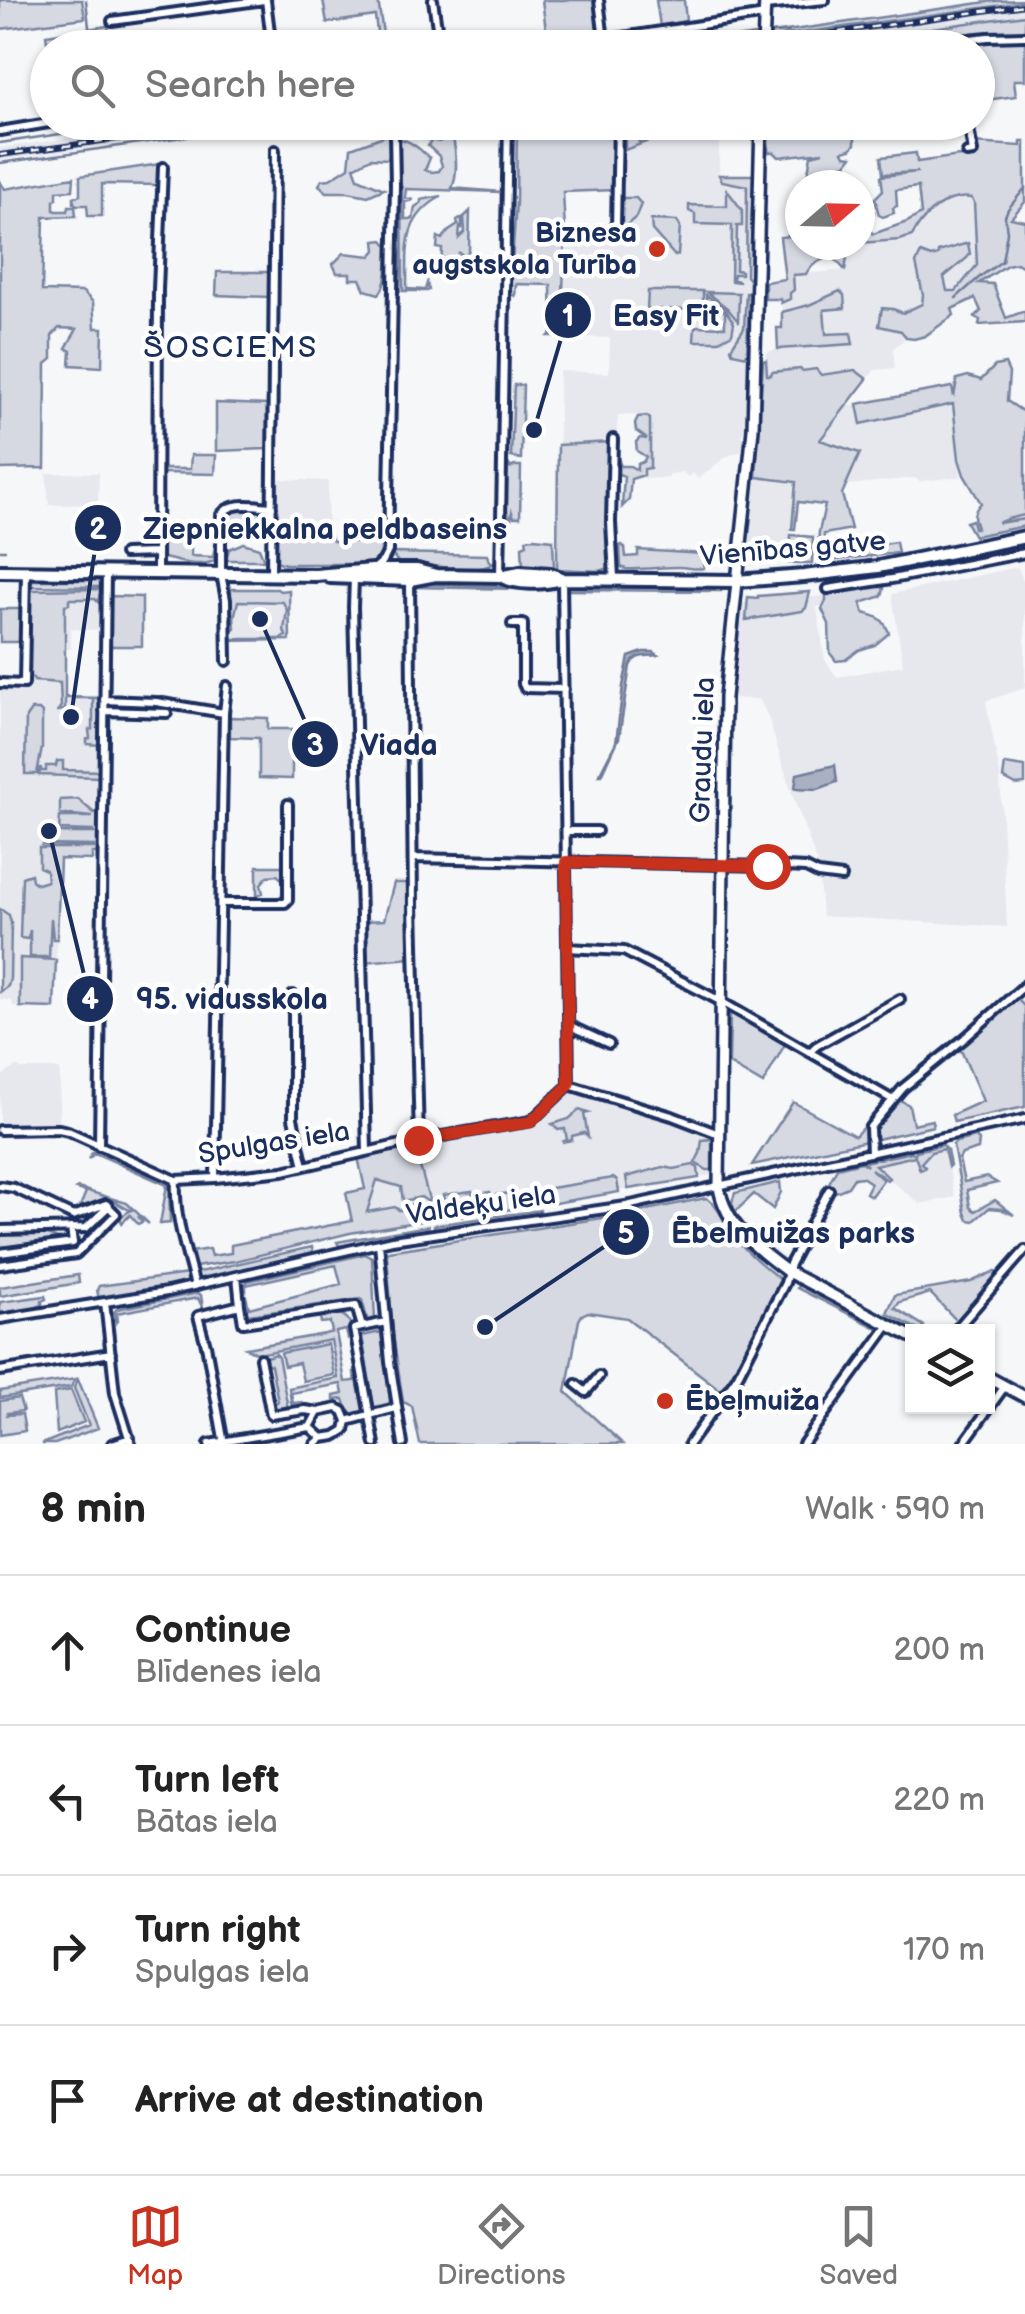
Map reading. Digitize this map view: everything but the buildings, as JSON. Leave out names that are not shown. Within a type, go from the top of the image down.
[{"type":"highway","name":"Vienības gatve","points":[[0,571],[316,575],[354,579],[500,576],[520,572],[562,578],[736,581],[889,564],[1025,537]]},
{"type":"highway","name":"Vienības gatve","points":[[316,575],[372,570],[413,575]]},
{"type":"main road","name":"Graudu iela","points":[[761,140],[752,429],[726,697],[720,1187],[731,1220],[762,1252],[788,1272],[905,1333]]},
{"type":"main road","points":[[995,1381],[1025,1397]]},
{"type":"street","points":[[112,20],[265,0],[269,30]]},
{"type":"street","points":[[433,0],[437,30]]},
{"type":"street","points":[[599,0],[603,30]]},
{"type":"street","points":[[653,30],[765,7],[825,0]]},
{"type":"street","points":[[995,39],[1025,36]]},
{"type":"street","points":[[0,131],[30,126]]},
{"type":"street","points":[[394,140],[388,552],[390,559],[413,575],[418,1140]]},
{"type":"street","points":[[500,576],[508,140]]},
{"type":"street","points":[[616,228],[618,140]]},
{"type":"street","points":[[967,153],[972,152],[970,140]]},
{"type":"street","points":[[271,574],[276,150]]},
{"type":"street","points":[[157,573],[158,290],[163,167]]},
{"type":"street","points":[[613,438],[614,580]]},
{"type":"street","points":[[227,662],[221,516],[233,506],[272,507]]},
{"type":"street","points":[[372,570],[388,552]]},
{"type":"street","points":[[124,554],[157,553]]},
{"type":"street","points":[[828,588],[1025,553]]},
{"type":"street","points":[[889,564],[892,579]]},
{"type":"street","points":[[0,682],[24,684],[26,572]]},
{"type":"street","points":[[99,1147],[106,572]]},
{"type":"street","points":[[562,578],[569,1085],[720,1134]]},
{"type":"street","points":[[354,579],[367,1151]]},
{"type":"street","points":[[512,624],[523,624],[525,688],[564,689]]},
{"type":"street","points":[[215,1178],[227,686]]},
{"type":"street","points":[[104,700],[156,702],[224,713]]},
{"type":"street","points":[[104,711],[167,713]]},
{"type":"street","points":[[222,903],[288,900],[288,804]]},
{"type":"street","points":[[566,831],[597,831]]},
{"type":"street","points":[[413,858],[806,868],[818,874],[842,876]]},
{"type":"street","points":[[566,948],[624,951],[893,1100]]},
{"type":"street","points":[[870,1153],[870,1127],[915,1076],[1025,985]]},
{"type":"street","points":[[293,995],[292,1118],[304,1166]]},
{"type":"street","points":[[811,1052],[900,999]]},
{"type":"street","points":[[568,1025],[609,1044]]},
{"type":"street","name":"Spulgas iela","points":[[0,1130],[59,1129],[176,1180],[215,1178],[304,1166],[418,1140],[531,1122],[569,1085]]},
{"type":"street","name":"Valdeķu iela","points":[[0,1319],[194,1286],[379,1242],[586,1213],[720,1187],[1025,1118]]},
{"type":"street","points":[[176,1180],[178,1227],[194,1286]]},
{"type":"street","points":[[0,1186],[14,1188],[74,1216],[103,1204],[116,1214],[76,1254],[0,1265]]},
{"type":"street","points":[[689,1444],[736,1377],[829,1190]]},
{"type":"street","points":[[0,1230],[86,1228],[109,1206]]},
{"type":"street","points":[[71,1228],[76,1254]]},
{"type":"street","points":[[379,1242],[403,1444]]},
{"type":"street","points":[[0,1253],[73,1243]]},
{"type":"street","points":[[961,1324],[1025,1250]]},
{"type":"street","points":[[236,1276],[243,1323],[356,1306],[362,1326]]},
{"type":"street","points":[[104,1302],[115,1393],[131,1441],[112,1444]]},
{"type":"street","points":[[223,1443],[198,1316],[240,1305]]},
{"type":"street","points":[[375,1444],[354,1330],[386,1322]]},
{"type":"street","points":[[803,1444],[889,1325]]},
{"type":"street","points":[[0,1371],[111,1353]]},
{"type":"street","points":[[260,1358],[271,1415],[337,1408],[343,1412],[345,1430],[315,1444]]},
{"type":"street","points":[[576,1384],[586,1392],[598,1376]]},
{"type":"street","points":[[963,1444],[1004,1386]]},
{"type":"street","points":[[347,1421],[396,1408]]},
{"type":"street","points":[[310,1428],[318,1412]]},
{"type":"street","points":[[209,1444],[310,1428],[322,1438]]},
{"type":"shaded area","points":[[0,0],[82,0],[85,18],[0,29]]},
{"type":"shaded area","points":[[323,0],[378,0],[382,30],[377,30],[375,16],[327,23]]},
{"type":"shaded area","points":[[542,0],[594,0],[598,30],[546,30]]},
{"type":"shaded area","points":[[656,0],[684,0],[686,21],[660,26]]},
{"type":"shaded area","points":[[994,1],[1025,2],[822,30],[794,30]]},
{"type":"shaded area","points":[[1025,2],[1025,15],[918,30],[830,30]]},
{"type":"shaded area","points":[[1025,15],[1025,33],[918,30]]},
{"type":"shaded area","points":[[1025,39],[1025,80],[1014,80],[1016,96],[995,99],[995,41]]},
{"type":"shaded area","points":[[56,140],[143,140],[0,160],[0,148]]},
{"type":"shaded area","points":[[373,140],[389,140],[388,159],[371,158],[354,167],[358,178],[384,189],[368,196],[327,192],[319,185],[349,167],[351,148]]},
{"type":"shaded area","points":[[396,140],[410,142],[430,158],[425,170],[432,172],[442,166],[439,156],[428,146],[431,140],[453,140],[456,170],[452,188],[502,192],[406,189],[405,198],[413,200],[405,202],[405,219],[413,219],[421,200],[442,196],[419,214],[409,236],[407,289],[425,290],[427,283],[429,290],[403,291],[402,186],[397,291]]},
{"type":"shaded area","points":[[517,140],[616,140],[615,190],[563,192],[562,323],[554,323],[555,330],[562,328],[560,336],[549,336],[551,285],[516,284],[515,296],[510,294]]},
{"type":"shaded area","name":"Biznesa augstskola Turība","points":[[622,140],[722,140],[719,175],[753,175],[742,433],[745,438],[742,451],[727,456],[698,479],[693,473],[688,477],[683,472],[669,474],[669,478],[644,479],[644,468],[650,468],[647,416],[618,415],[616,439],[611,442],[559,445],[559,371],[609,373],[610,338],[553,336],[553,287],[563,230],[620,228],[620,191],[625,188],[621,180]]},
{"type":"shaded area","points":[[625,140],[651,140],[625,150]]},
{"type":"shaded area","points":[[768,140],[855,140],[851,149],[843,151],[852,156],[846,164],[828,170],[808,170],[811,155],[823,152],[779,157],[768,152]]},
{"type":"shaded area","points":[[1025,142],[1025,202],[1011,218],[1025,221],[1025,268],[1017,263],[1007,265],[979,283],[993,284],[1006,318],[1025,311],[1025,322],[979,325],[980,320],[975,317],[981,311],[975,298],[952,309],[954,315],[925,336],[907,338],[901,331],[879,326],[882,308],[903,313],[922,304],[916,263],[921,253],[931,257],[968,243],[970,254],[944,277],[947,291],[956,291],[977,265],[971,198],[953,199],[936,208],[912,236],[875,242],[875,233],[921,214],[918,187],[896,190],[894,213],[879,215],[875,198],[883,190],[881,176],[918,172],[883,174],[881,157],[916,153],[917,162],[967,155],[972,143],[1021,146]]},
{"type":"shaded area","points":[[160,164],[158,185],[102,184],[102,216],[88,216],[87,205],[74,203],[74,197],[80,195],[80,176]]},
{"type":"shaded area","points":[[719,175],[753,175],[750,281],[746,276],[747,186],[722,181]]},
{"type":"shaded area","points":[[74,177],[73,190],[57,191],[54,210],[68,211],[69,206],[75,206],[76,216],[44,217],[42,291],[83,292],[93,302],[95,328],[103,328],[102,367],[70,365],[71,351],[66,348],[77,329],[59,328],[52,336],[52,359],[46,364],[45,468],[0,469],[0,182],[5,189]]},
{"type":"shaded area","points":[[973,185],[977,265],[944,304],[893,349],[895,368],[875,370],[867,379],[855,370],[762,384],[763,361],[766,353],[778,349],[777,328],[782,328],[783,322],[781,299],[765,299],[765,282],[844,270],[846,260],[875,260],[875,233],[907,222]]},
{"type":"shaded area","points":[[727,190],[742,210],[742,226],[737,226],[736,270],[741,274],[734,274],[733,279],[740,282],[731,281],[732,225],[695,224],[695,214],[689,211],[689,205],[727,206]]},
{"type":"shaded area","points":[[622,198],[636,198],[641,204],[636,217],[621,230]]},
{"type":"shaded area","points":[[470,211],[469,251],[465,256],[458,252],[464,258],[460,264],[441,274],[442,249],[437,248],[438,237],[442,239],[462,218],[459,238],[465,232],[464,217]]},
{"type":"shaded area","points":[[651,220],[677,221],[678,255],[652,230]]},
{"type":"shaded area","points":[[785,236],[785,260],[823,260],[806,274],[793,275],[794,290],[790,299],[781,303],[780,299],[765,299],[765,282],[785,279],[780,237]]},
{"type":"shaded area","points":[[383,240],[388,246],[387,271],[379,294],[365,290],[360,279],[350,279],[350,273],[337,273],[333,264],[344,253],[371,256],[376,250],[375,241]]},
{"type":"shaded area","points":[[217,272],[269,272],[269,297],[216,295]]},
{"type":"shaded area","points":[[648,291],[703,291],[703,310],[647,309]]},
{"type":"shaded area","points":[[840,291],[845,308],[824,310],[826,334],[851,333],[853,344],[778,349],[777,328],[782,328],[782,312]]},
{"type":"shaded area","points":[[707,292],[739,293],[738,321],[727,308]]},
{"type":"shaded area","points":[[746,293],[747,356],[733,353],[731,348],[744,328]]},
{"type":"shaded area","points":[[706,295],[725,309],[734,323],[732,334],[719,341],[694,341],[695,326],[725,327],[725,311],[707,310]]},
{"type":"shaded area","points":[[766,360],[767,375],[800,369],[816,369],[821,375],[855,370],[867,379],[820,440],[860,453],[842,494],[851,529],[824,534],[823,551],[817,556],[825,505],[798,502],[792,529],[796,482],[756,477]]},
{"type":"shaded area","points":[[1005,364],[1009,373],[1007,401],[1025,413],[1025,515],[998,523],[1025,519],[1025,526],[974,536],[966,522],[972,520],[977,528],[974,515],[981,503],[959,459],[953,404],[861,424],[857,404],[952,387],[954,397],[957,379],[968,376],[981,380],[995,366]]},
{"type":"shaded area","points":[[514,385],[523,385],[521,459],[511,457]]},
{"type":"shaded area","points":[[952,387],[961,477],[847,485],[860,453],[820,441],[847,406]]},
{"type":"shaded area","points":[[216,403],[268,405],[267,449],[216,451]]},
{"type":"shaded area","points":[[647,416],[650,468],[644,469],[644,475],[631,479],[629,500],[622,507],[624,476],[612,471],[607,526],[607,533],[612,534],[609,568],[557,569],[558,445],[611,442],[621,466],[637,470],[637,464],[646,457],[637,451],[636,442],[647,439],[636,431],[635,423],[638,417]]},
{"type":"shaded area","points":[[191,455],[216,455],[215,474],[163,473],[162,469],[190,469]]},
{"type":"shaded area","points":[[509,465],[521,466],[520,517],[514,517],[512,512],[511,519],[504,500]]},
{"type":"shaded area","points":[[46,473],[99,473],[98,504],[49,505]]},
{"type":"shaded area","points":[[756,477],[796,482],[788,563],[747,565]]},
{"type":"shaded area","points":[[275,479],[328,481],[327,554],[274,554]]},
{"type":"shaded area","points":[[233,509],[270,513],[269,529],[240,528],[240,522],[231,522],[230,528],[226,528],[226,515]]},
{"type":"shaded area","points":[[162,525],[191,525],[191,556],[213,557],[216,539],[214,561],[194,564],[160,557]]},
{"type":"shaded area","points":[[284,532],[330,535],[333,541],[381,542],[381,556],[376,563],[366,564],[285,564],[276,561],[273,548],[274,540]]},
{"type":"shaded area","points":[[791,535],[813,537],[812,563],[788,563]]},
{"type":"shaded area","points":[[526,539],[553,540],[554,568],[523,566],[522,546],[527,544]]},
{"type":"shaded area","points":[[896,542],[898,553],[827,561],[826,553]]},
{"type":"shaded area","points":[[243,543],[259,548],[264,560],[226,560],[229,549]]},
{"type":"shaded area","points":[[1025,544],[1025,550],[894,574],[896,571]]},
{"type":"shaded area","points":[[622,545],[626,557],[638,556],[638,550],[704,554],[704,568],[626,569],[621,567]]},
{"type":"shaded area","points":[[391,553],[487,555],[494,563],[486,567],[448,568],[398,562]]},
{"type":"shaded area","points":[[1018,567],[1025,586],[1025,688],[986,701],[1000,774],[1007,927],[822,916],[818,865],[767,714],[759,699],[731,698],[737,673],[741,603],[825,596],[826,605],[817,607],[825,660],[837,677],[903,665],[892,594]]},
{"type":"shaded area","points":[[33,580],[99,580],[102,587],[28,586]]},
{"type":"shaded area","points":[[874,585],[884,588],[882,596],[861,603],[864,613],[880,619],[889,633],[875,645],[836,661],[830,653],[829,624],[822,609],[826,594]]},
{"type":"shaded area","points":[[413,587],[518,587],[518,589]]},
{"type":"shaded area","points":[[721,588],[721,591],[564,590]]},
{"type":"shaded area","points":[[101,589],[98,602],[69,599],[65,605],[65,697],[100,698],[100,745],[87,744],[89,730],[93,729],[93,698],[65,698],[65,710],[58,711],[60,683],[27,678],[28,590]]},
{"type":"shaded area","points":[[231,589],[289,590],[290,640],[228,641],[286,636],[287,610],[283,602],[238,601],[235,628],[231,630]]},
{"type":"shaded area","points":[[810,592],[802,611],[746,620],[748,597]]},
{"type":"shaded area","points":[[67,594],[102,595],[102,630],[71,629],[71,649],[66,649]]},
{"type":"shaded area","points":[[109,596],[142,597],[142,646],[107,646]]},
{"type":"shaded area","points":[[232,598],[288,598],[288,639],[232,639]]},
{"type":"shaded area","points":[[0,609],[21,609],[20,642],[0,642]]},
{"type":"shaded area","points":[[27,679],[65,679],[65,697],[100,698],[98,853],[92,853],[92,860],[60,860],[54,1008],[13,1007],[12,1001],[0,999],[0,687],[21,690],[27,688]]},
{"type":"shaded area","points":[[31,710],[42,713],[42,748],[37,774],[25,774],[26,717]]},
{"type":"shaded area","points":[[230,717],[268,718],[268,729],[292,729],[292,779],[259,778],[259,738],[230,737]]},
{"type":"shaded area","points":[[57,761],[63,761],[63,770],[100,771],[98,777],[39,775],[41,767],[41,771],[46,771],[46,766],[56,766]]},
{"type":"shaded area","points":[[1005,764],[1025,767],[1025,784],[1016,785],[1003,778]]},
{"type":"shaded area","points":[[78,799],[94,813],[99,809],[98,853],[92,853],[92,860],[60,859],[57,939],[53,939],[51,918],[49,957],[30,957],[30,930],[28,939],[20,938],[22,877],[31,874],[37,884],[47,881],[46,870],[39,867],[39,848],[94,848],[42,845],[53,833],[94,833],[59,830],[60,817],[93,817],[60,814],[60,800]]},
{"type":"shaded area","points":[[257,866],[286,866],[285,900],[278,902],[283,880],[277,875],[268,876],[261,884],[263,893],[257,895]]},
{"type":"shaded area","points":[[394,883],[410,883],[411,958],[364,962],[364,916],[366,921],[384,920]]},
{"type":"shaded area","points":[[0,909],[9,915],[11,923],[10,979],[0,992]]},
{"type":"shaded area","points":[[20,958],[56,960],[54,1008],[20,1007]]},
{"type":"shaded area","points":[[1016,998],[1025,1007],[1025,1107],[954,1122],[952,1115],[983,1101],[960,1048]]},
{"type":"shaded area","points":[[730,1014],[737,1014],[785,1044],[763,1084],[729,1064]]},
{"type":"shaded area","points":[[17,1066],[60,1069],[59,1128],[0,1129],[0,1077]]},
{"type":"shaded area","points":[[569,1087],[712,1133],[711,1175],[364,1230],[346,1193],[365,1189],[358,1157],[532,1123]]},
{"type":"shaded area","points":[[898,1099],[909,1105],[913,1124],[932,1120],[933,1126],[873,1140],[874,1126]]},
{"type":"shaded area","points":[[793,1102],[855,1136],[885,1103],[868,1126],[867,1141],[752,1165]]},
{"type":"shaded area","points":[[579,1110],[588,1113],[584,1114],[588,1137],[584,1133],[572,1136],[572,1140],[562,1142],[567,1140],[565,1129],[558,1130],[552,1124],[569,1119]]},
{"type":"shaded area","points":[[975,1137],[979,1140],[978,1149],[962,1154],[959,1159],[964,1182],[987,1177],[997,1183],[967,1190],[970,1207],[975,1211],[995,1200],[1014,1215],[989,1208],[974,1221],[968,1220],[953,1145]]},
{"type":"shaded area","points":[[712,1139],[712,1170],[707,1170],[695,1163],[702,1140]]},
{"type":"shaded area","points":[[943,1145],[947,1150],[948,1167],[944,1149],[931,1152],[920,1170],[915,1156],[875,1165],[889,1178],[871,1169],[883,1180],[871,1196],[866,1193],[871,1183],[862,1177],[854,1178],[848,1187],[836,1192],[829,1189],[837,1168],[861,1162],[867,1166],[864,1162]]},
{"type":"shaded area","points":[[944,1147],[955,1197],[920,1204],[871,1165]]},
{"type":"shaded area","points":[[415,1148],[430,1203],[421,1197],[403,1201],[401,1187],[377,1180],[367,1212],[395,1207],[405,1210],[407,1205],[419,1203],[424,1205],[427,1220],[195,1267],[191,1252],[209,1249],[211,1256],[231,1253],[231,1245],[352,1221],[346,1193],[365,1189],[358,1157]]},
{"type":"shaded area","points":[[94,1150],[169,1183],[170,1223],[160,1224],[167,1185],[95,1153],[88,1159]]},
{"type":"shaded area","points":[[663,1167],[698,1168],[699,1178],[628,1189],[626,1177]]},
{"type":"shaded area","points":[[613,1178],[619,1192],[549,1204],[551,1188]]},
{"type":"shaded area","points":[[780,1182],[781,1192],[773,1209],[754,1194],[735,1212],[735,1193]]},
{"type":"shaded area","points":[[78,1188],[127,1203],[149,1224],[138,1216],[142,1222],[138,1224],[130,1215],[122,1223],[120,1217],[131,1210],[105,1198],[79,1209],[86,1192]]},
{"type":"shaded area","points":[[472,1191],[473,1195],[491,1195],[464,1216],[435,1219],[432,1207],[445,1205],[443,1195]]},
{"type":"shaded area","points":[[509,1193],[527,1207],[469,1215],[496,1195]]},
{"type":"shaded area","points":[[706,1198],[744,1248],[781,1280],[723,1392],[627,1318],[588,1312],[579,1320],[566,1392],[623,1444],[420,1444],[412,1406],[403,1402],[393,1335],[389,1251]]},
{"type":"shaded area","points":[[541,1210],[531,1217],[435,1230],[434,1225]]},
{"type":"shaded area","points":[[428,1226],[429,1231],[339,1246],[337,1242]]},
{"type":"shaded area","points":[[38,1232],[64,1241],[0,1251],[0,1233]]},
{"type":"shaded area","points":[[312,1247],[313,1252],[207,1278],[200,1279],[195,1273]]},
{"type":"shaded area","points":[[365,1254],[372,1257],[375,1320],[368,1322],[360,1299],[246,1313],[246,1296],[249,1308],[341,1284],[336,1265],[246,1285],[246,1291],[243,1290],[248,1281]]},
{"type":"shaded area","points":[[995,1271],[999,1276],[957,1324],[930,1293],[900,1302],[895,1308],[921,1324],[908,1324],[887,1313],[895,1295],[971,1282]]},
{"type":"shaded area","points":[[188,1274],[183,1284],[99,1299],[99,1286]]},
{"type":"shaded area","points":[[78,1275],[79,1283],[0,1296],[0,1287]]},
{"type":"shaded area","points":[[799,1282],[879,1324],[877,1328],[797,1288]]},
{"type":"shaded area","points":[[198,1293],[203,1309],[198,1298],[117,1313],[116,1323],[117,1309]]},
{"type":"shaded area","points":[[45,1296],[42,1305],[32,1309],[0,1314],[0,1302]]},
{"type":"shaded area","points":[[338,1314],[348,1320],[353,1339],[348,1339],[346,1330],[336,1332],[345,1382],[355,1381],[354,1372],[358,1371],[366,1414],[350,1417],[344,1399],[334,1400],[334,1396],[343,1394],[341,1384],[291,1393],[293,1403],[302,1402],[303,1406],[292,1408],[289,1388],[338,1378],[331,1340],[259,1354],[246,1348],[332,1332],[330,1322],[321,1323],[320,1317]]},
{"type":"shaded area","points":[[381,1332],[390,1401],[374,1407],[362,1336]]},
{"type":"shaded area","points":[[328,1344],[334,1375],[303,1381],[299,1363],[284,1366],[281,1353]]},
{"type":"shaded area","points":[[276,1354],[288,1408],[277,1410],[272,1406],[278,1401],[271,1365],[263,1362]]},
{"type":"shaded area","points":[[75,1379],[71,1387],[0,1398],[0,1391]]},
{"type":"shaded area","points":[[78,1379],[98,1428],[55,1444],[42,1444],[89,1425],[74,1388]]},
{"type":"shaded area","points":[[71,1390],[84,1422],[57,1433],[54,1393]]},
{"type":"shaded area","points":[[19,1398],[23,1411],[7,1415],[22,1414],[25,1431],[0,1435],[0,1401]]},
{"type":"water","points":[[643,652],[658,655],[638,657],[630,666],[619,738],[599,775],[616,742],[629,657]]},
{"type":"water","points":[[835,765],[837,782],[818,789],[795,788],[797,774]]},
{"type":"waterway","points":[[86,0],[89,30]]},
{"type":"waterway","points":[[0,143],[30,139]]},
{"type":"waterway","points":[[0,163],[162,140]]},
{"type":"waterway","points":[[956,298],[1002,261],[1007,232],[1005,216],[1025,188]]},
{"type":"waterway","points":[[0,550],[5,550]]},
{"type":"railway","points":[[852,30],[1025,5]]},
{"type":"railway","points":[[0,155],[109,140]]},
{"type":"place","name":"Biznesa augstskola Turība","points":[[657,249]]},
{"type":"place","name":"Easy Fit","points":[[534,430]]},
{"type":"place","name":"Viada","points":[[260,619]]},
{"type":"place","name":"Ziepniekkalna peldbaseins","points":[[71,717]]},
{"type":"place","name":"95. vidusskola","points":[[49,831]]},
{"type":"place","name":"Ēbelmuižas parks","points":[[485,1327]]},
{"type":"place","name":"Ēbeļmuiža","points":[[665,1401]]},
{"type":"district","name":"ŠOSCIEMS","points":[[231,348]]},
{"type":"route","points":[[418,1140],[531,1122],[569,1085],[566,862],[767,866]]}]
